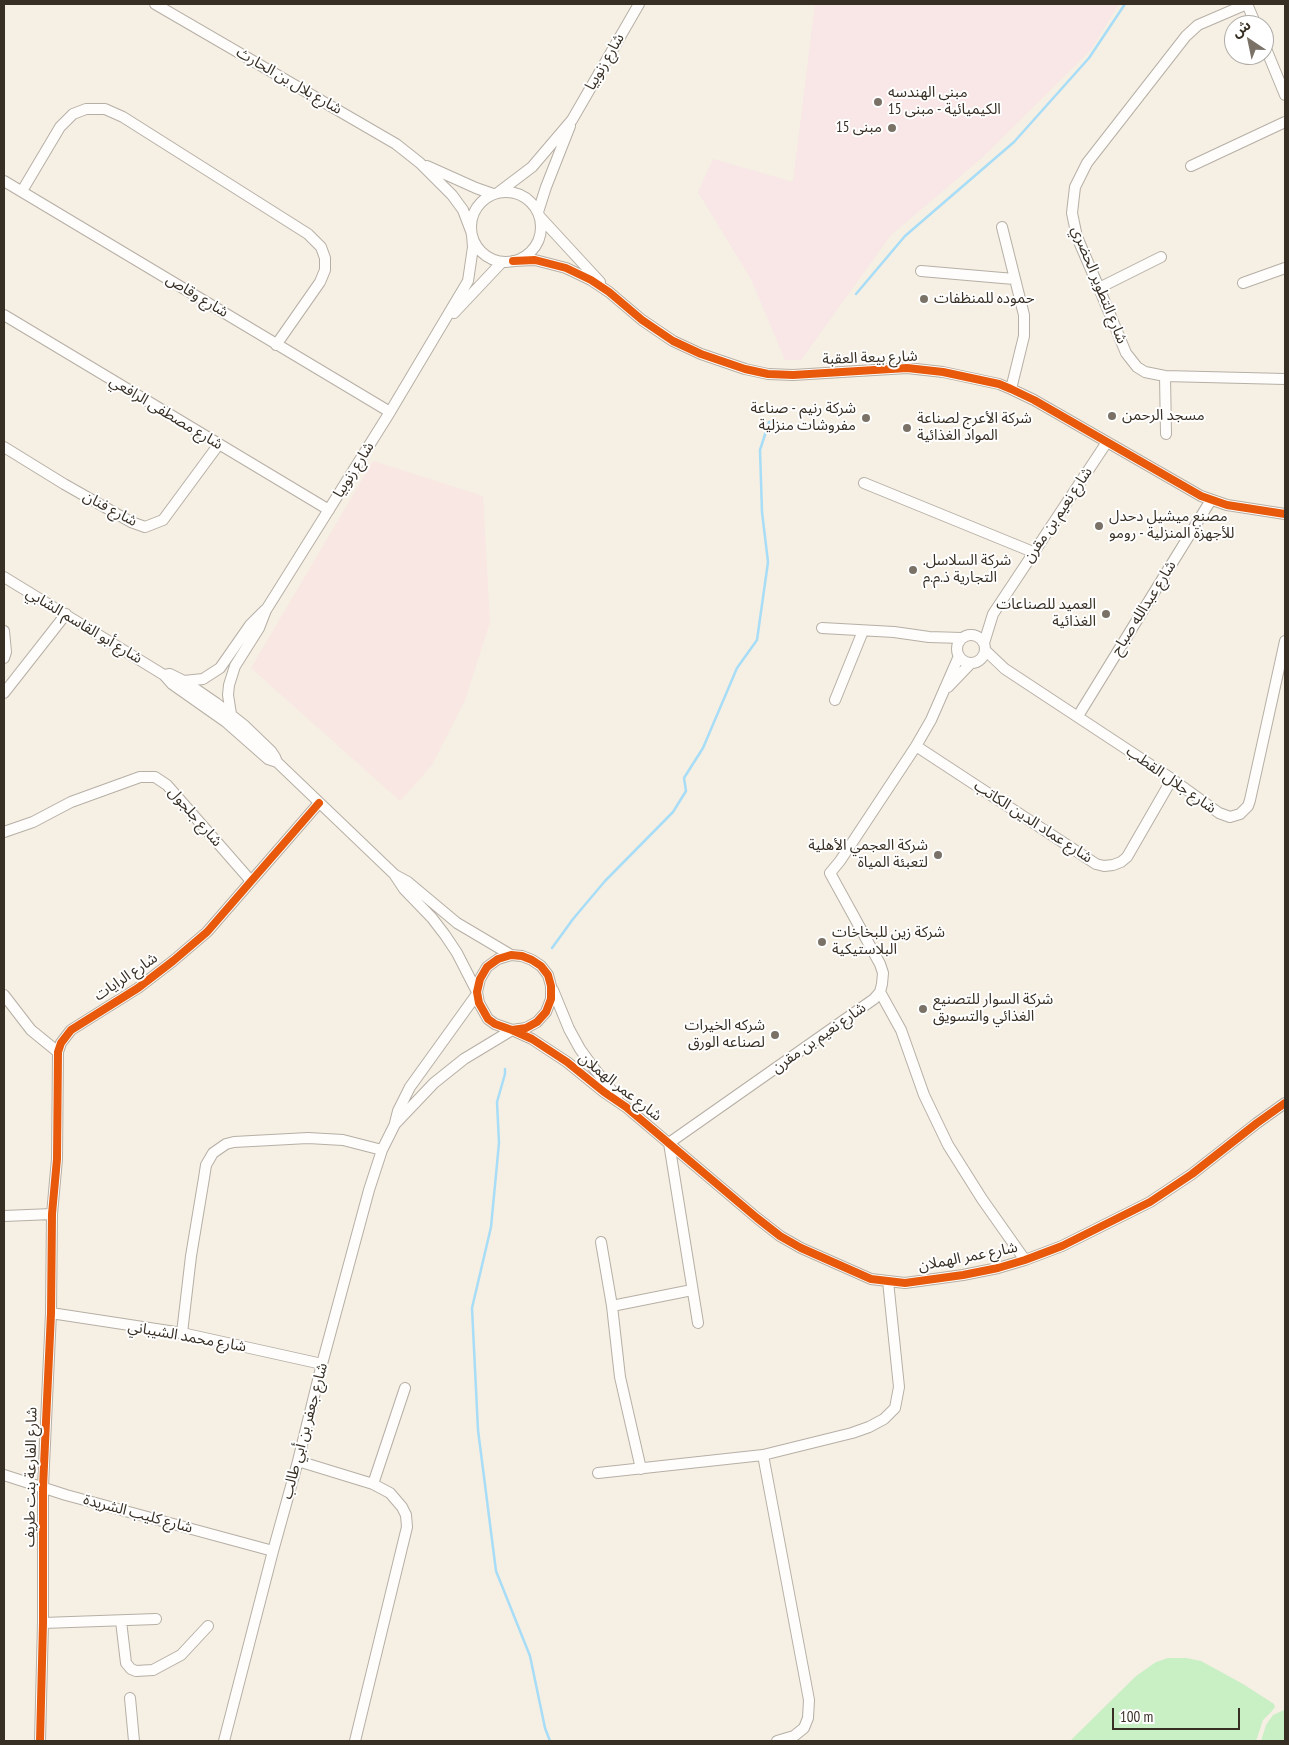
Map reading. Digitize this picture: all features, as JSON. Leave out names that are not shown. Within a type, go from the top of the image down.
[{"type":"street","name":"شارع بلال بن الحارث","points":[[155,4],[380,134],[420,163],[452,195],[463,210],[471,233]]},
{"type":"street","name":"شارع زنوبيا","points":[[496,193],[532,167],[572,120],[639,4]]},
{"type":"street","name":"شارع التطوير الحضري","points":[[1247,4],[1198,25],[1189,32],[1087,163],[1075,187],[1073,225],[1131,361],[1145,372],[1165,376],[1285,379]]},
{"type":"street","points":[[1273,65],[1285,95]]},
{"type":"street","points":[[22,191],[60,127],[73,114],[86,109],[105,109],[131,122],[308,234],[321,247],[325,258],[325,270],[320,282],[276,345]]},
{"type":"street","name":"شارع زنوبيا","points":[[539,215],[546,187],[566,140],[572,120]]},
{"type":"street","points":[[1191,166],[1285,122]]},
{"type":"street","name":"شارع بلال بن الحارث","points":[[420,163],[466,184],[496,193]]},
{"type":"street","name":"شارع وقاص","points":[[4,181],[390,412]]},
{"type":"street","points":[[452,195],[466,184]]},
{"type":"street","points":[[508,192],[526,198],[533,204],[539,215],[541,229],[536,245],[524,257],[513,261],[502,262],[492,259],[483,253],[476,245],[471,233],[474,213],[478,205],[496,193],[508,192]]},
{"type":"street","name":"شارع بيعة العقبة","points":[[539,215],[609,292]]},
{"type":"street","points":[[1002,227],[1024,315],[1024,336],[1011,389]]},
{"type":"street","name":"شارع زنوبيا","points":[[231,714],[228,695],[231,675],[259,628],[266,610],[390,412],[468,281],[473,247],[471,233]]},
{"type":"street","points":[[1099,288],[1161,257]]},
{"type":"street","name":"شارع بيعة العقبة","points":[[513,261],[535,260],[566,268],[591,280],[609,292],[642,320],[673,341],[701,354],[745,369],[768,374],[793,375],[886,369],[924,370],[985,380],[1011,389],[1192,492],[1227,505],[1285,514]]},
{"type":"street","name":"شارع زنوبيا","points":[[440,328],[502,262]]},
{"type":"street","points":[[1243,283],[1285,268]]},
{"type":"street","points":[[922,271],[1014,279]]},
{"type":"street","name":"شارع مصطفى الرافعي","points":[[4,315],[329,510]]},
{"type":"street","points":[[1165,376],[1166,434]]},
{"type":"street","name":"شارع نعيم بن مقرن","points":[[966,636],[993,614],[1106,442]]},
{"type":"street","name":"شارع فنان","points":[[4,447],[64,484],[131,522],[145,527],[163,520],[219,444]]},
{"type":"street","points":[[864,483],[1033,552]]},
{"type":"street","name":"شارع عبدالله صباح","points":[[1078,716],[1211,500]]},
{"type":"street","name":"شارع أبو القاسم الشابي","points":[[4,577],[164,675],[172,684],[226,722],[268,759],[277,762],[394,874],[445,935],[457,953],[477,993]]},
{"type":"street","name":"شارع زنوبيا","points":[[184,681],[203,678],[220,668],[250,626],[266,610]]},
{"type":"street","points":[[4,693],[66,614]]},
{"type":"street","name":"شارع نعيم بن مقرن","points":[[985,647],[993,614]]},
{"type":"street","points":[[822,628],[900,633],[928,637],[979,637],[985,647],[975,662],[963,661],[957,653],[928,637]]},
{"type":"street","points":[[4,631],[6,652],[4,658]]},
{"type":"street","points":[[835,700],[863,631]]},
{"type":"street","points":[[957,653],[957,645],[966,636]]},
{"type":"street","name":"شارع جلال القطب","points":[[985,647],[1005,669],[1172,779],[1224,816],[1235,816],[1248,806],[1285,641]]},
{"type":"street","name":"شارع نعيم بن مقرن","points":[[668,1143],[874,999],[880,992],[883,973],[880,964],[830,873],[840,861],[916,746],[944,692],[957,653]]},
{"type":"street","name":"شارع نعيم بن مقرن","points":[[944,692],[975,662]]},
{"type":"street","name":"شارع جلال القطب","points":[[975,662],[1005,669]]},
{"type":"street","name":"شارع أبو القاسم الشابي","points":[[164,675],[170,674],[184,681],[231,714],[276,756],[277,762]]},
{"type":"street","name":"شارع عماد الدين الكاتب","points":[[916,746],[1096,864],[1104,866],[1113,866],[1127,857],[1172,779]]},
{"type":"street","name":"شارع جلجول","points":[[4,832],[33,822],[71,802],[140,777],[155,777],[167,785],[252,881]]},
{"type":"street","name":"شارع الرايات","points":[[52,1214],[57,1158],[58,1052],[61,1043],[71,1030],[138,988],[207,932],[319,803]]},
{"type":"street","name":"شارع أبو القاسم الشابي","points":[[394,874],[408,882],[457,923],[511,956]]},
{"type":"street","points":[[511,956],[522,956],[532,960],[544,971],[551,986],[551,999],[542,1017],[526,1028],[512,1030],[495,1024],[488,1019],[482,1012],[477,993],[480,979],[487,967],[498,959],[511,956]]},
{"type":"street","name":"شارع عمر الهملان","points":[[551,986],[580,1049],[593,1068],[626,1107]]},
{"type":"street","points":[[880,992],[901,1030],[924,1095],[948,1144],[982,1199],[1025,1260]]},
{"type":"street","name":"شارع جعفر بن أبي طالب","points":[[224,1741],[322,1364],[369,1190],[382,1150],[395,1124],[398,1110],[410,1087],[477,993]]},
{"type":"street","points":[[4,995],[32,1030],[58,1052]]},
{"type":"street","name":"شارع جعفر بن أبي طالب","points":[[395,1124],[449,1070],[480,1048],[512,1030]]},
{"type":"street","name":"شارع عمر الهملان","points":[[512,1030],[550,1050],[626,1107],[780,1236],[801,1248],[871,1279],[905,1283],[963,1275],[1025,1260],[1062,1246],[1150,1202],[1192,1174],[1285,1103]]},
{"type":"street","points":[[182,1333],[191,1256],[206,1166],[213,1153],[226,1144],[234,1142],[308,1138],[343,1140],[382,1150]]},
{"type":"street","points":[[668,1143],[698,1323]]},
{"type":"street","points":[[4,1216],[52,1214]]},
{"type":"street","name":"شارع الفارعة بنت طريف","points":[[40,1741],[43,1623],[43,1487],[51,1313],[52,1214]]},
{"type":"street","points":[[601,1242],[612,1306],[620,1377],[641,1469]]},
{"type":"street","points":[[598,1473],[763,1455],[869,1428],[884,1419],[895,1408],[899,1387],[888,1281]]},
{"type":"street","points":[[612,1306],[692,1290]]},
{"type":"street","name":"شارع محمد الشيباني","points":[[51,1313],[182,1333],[322,1364]]},
{"type":"street","points":[[373,1484],[404,1388]]},
{"type":"street","points":[[763,1455],[810,1700],[808,1718],[804,1728],[794,1736],[777,1741]]},
{"type":"street","points":[[298,1461],[373,1484],[390,1493],[397,1500],[406,1515],[406,1527],[355,1741]]},
{"type":"street","name":"شارع كليب الشريدة","points":[[4,1475],[66,1495],[273,1551]]},
{"type":"street","points":[[43,1623],[156,1618]]},
{"type":"street","points":[[122,1621],[126,1663],[131,1669],[136,1671],[153,1670],[181,1655],[208,1626]]},
{"type":"street","points":[[130,1698],[134,1741]]},
{"type":"shaded area","points":[[815,4],[1119,4],[1091,50],[984,156],[891,235],[801,360],[785,360],[751,279],[698,192],[713,159],[793,182]]},
{"type":"shaded area","points":[[373,461],[483,496],[490,622],[465,700],[432,765],[400,801],[251,668]]},
{"type":"green space","points":[[1168,1658],[1186,1658],[1201,1661],[1274,1704],[1275,1707],[1263,1720],[1256,1741],[1070,1741],[1136,1676],[1156,1662]]},
{"type":"green space","points":[[1284,1710],[1285,1741],[1261,1741],[1266,1725],[1273,1715]]},
{"type":"waterway","points":[[856,294],[905,236],[1014,142],[1089,58],[1125,4]]},
{"type":"waterway","points":[[552,948],[573,919],[605,881],[673,812],[686,791],[684,778],[703,748],[737,668],[757,640],[768,562],[762,512],[760,450],[769,422]]},
{"type":"waterway","points":[[505,1069],[497,1102],[499,1143],[491,1227],[472,1308],[478,1430],[496,1571],[530,1656],[545,1728],[550,1741]]},
{"type":"cycle path","points":[[513,261],[535,260],[566,268],[591,280],[609,292],[642,320],[673,341],[701,354],[745,369],[768,374],[793,375],[907,368],[943,372],[999,384],[1034,400],[1201,496],[1227,505],[1285,514]]},
{"type":"cycle path","points":[[40,1741],[43,1623],[43,1487],[51,1313],[52,1214],[57,1159],[58,1052],[61,1043],[71,1030],[138,988],[207,932],[319,803]]},
{"type":"cycle path","points":[[512,1030],[526,1028],[537,1022],[546,1012],[551,999],[551,986],[548,975],[541,966],[522,956],[511,955],[498,959],[487,967],[480,979],[477,992],[479,1003],[488,1019],[495,1024],[532,1039],[567,1062],[626,1107],[780,1236],[801,1248],[871,1279],[905,1283],[998,1268],[1062,1246],[1150,1202],[1192,1174],[1285,1103]]},
{"type":"place","name":"مبنى الهندسه الكيميائية - مبنى 15","points":[[878,102]]},
{"type":"place","name":"مبنى 15","points":[[892,128]]},
{"type":"place","name":"حموده للمنظفات","points":[[924,299]]},
{"type":"place","name":"مسجد الرحمن","points":[[1112,416]]},
{"type":"place","name":"شركة رنيم - صناعة مفروشات منزلية","points":[[866,418]]},
{"type":"place","name":"شركة الأعرج لصناعة المواد الغذائية","points":[[907,428]]},
{"type":"place","name":"مصنع ميشيل دحدل للأجهزة المنزلية - رومو","points":[[1099,526]]},
{"type":"place","name":".شركة السلاسل التجارية ذ.م.م","points":[[913,570]]},
{"type":"place","name":"العميد للصناعات الغذائية","points":[[1106,614]]},
{"type":"place","name":"شركة العجمي الأهلية لتعبئة المياة","points":[[938,855]]},
{"type":"place","name":"شركة زين للبخاخات البلاستيكية","points":[[822,942]]},
{"type":"place","name":"شركة السوار للتصنيع الغذائي والتسويق","points":[[923,1009]]},
{"type":"place","name":"شركه الخيرات لصناعه الورق","points":[[775,1035]]}]
